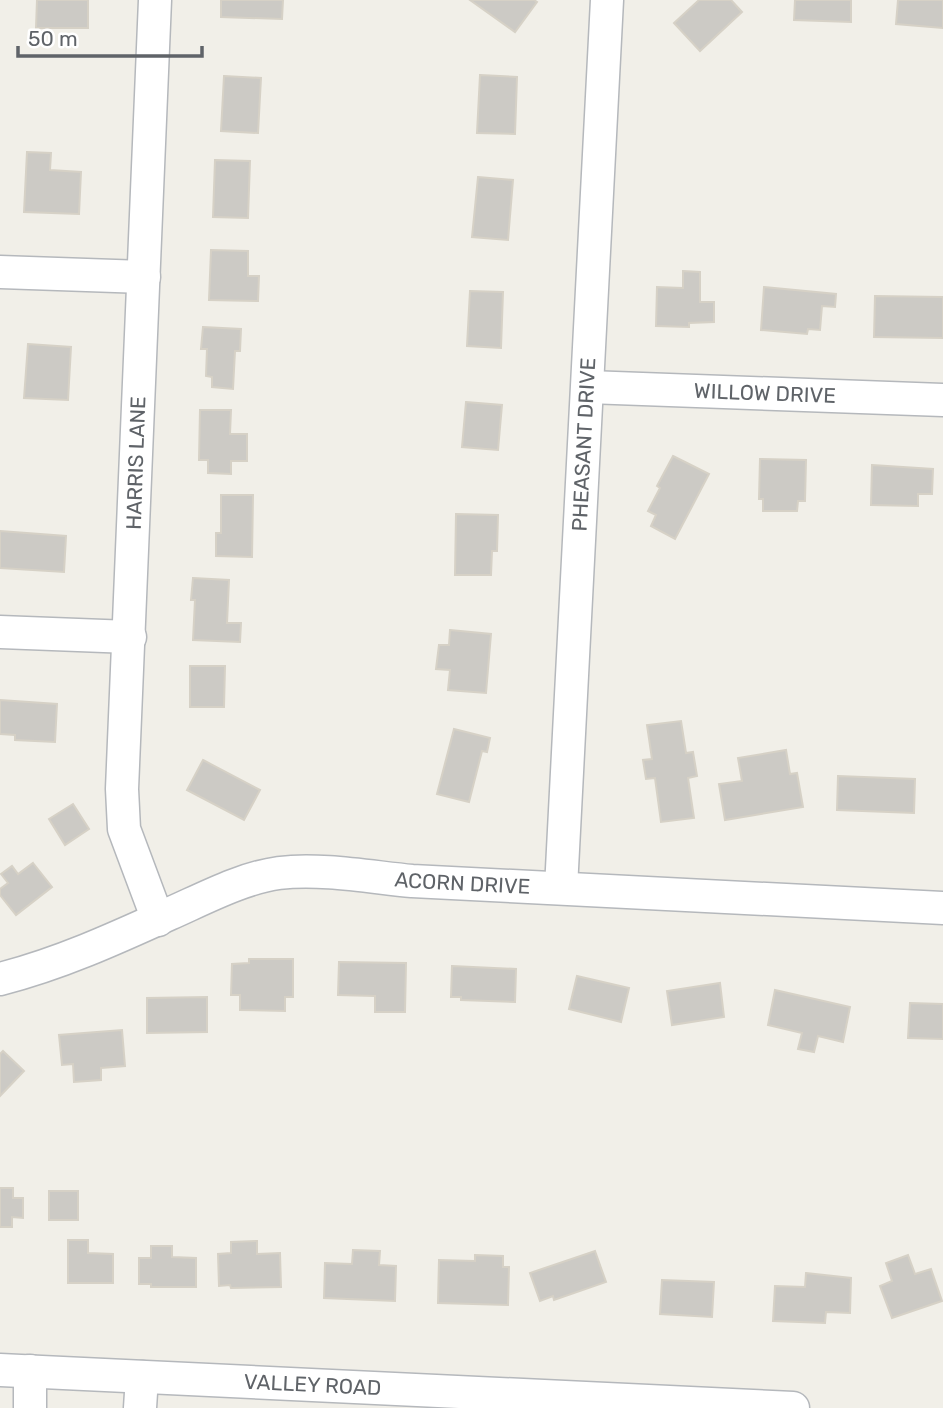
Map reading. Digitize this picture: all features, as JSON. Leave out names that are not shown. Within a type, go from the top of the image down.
[{"type":"street","name":"HARRIS LANE","points":[[155,0],[122,789],[124,829],[158,920]]},
{"type":"street","name":"PHEASANT DRIVE","points":[[561,888],[607,0]]},
{"type":"street","points":[[0,272],[144,277]]},
{"type":"street","name":"WILLOW DRIVE","points":[[588,387],[943,400]]},
{"type":"street","points":[[0,632],[130,637]]},
{"type":"street","name":"ACORN DRIVE","points":[[0,979],[34,971],[72,957],[247,882],[279,873],[332,873],[412,881],[943,908]]},
{"type":"street","points":[[15,1370],[30,1408]]},
{"type":"street","name":"VALLEY ROAD","points":[[15,1370],[142,1377],[356,1398],[793,1408]]},
{"type":"street","points":[[140,1408],[142,1377]]},
{"type":"building","points":[[37,0],[88,0],[88,28],[36,28]]},
{"type":"building","points":[[221,0],[283,0],[282,19],[221,17]]},
{"type":"building","points":[[470,0],[534,0],[537,2],[515,32]]},
{"type":"building","points":[[699,0],[731,0],[742,12],[700,51],[674,23]]},
{"type":"building","points":[[795,0],[851,0],[851,22],[794,20]]},
{"type":"building","points":[[898,0],[943,0],[943,28],[896,24]]},
{"type":"building","points":[[480,75],[517,77],[515,134],[477,133]]},
{"type":"building","points":[[224,76],[261,78],[258,133],[221,131]]},
{"type":"building","points":[[27,152],[51,153],[50,170],[81,172],[79,214],[24,212]]},
{"type":"building","points":[[215,160],[250,161],[248,218],[213,217]]},
{"type":"building","points":[[478,177],[513,180],[508,240],[472,237]]},
{"type":"building","points":[[211,250],[248,251],[248,276],[259,276],[258,301],[209,300]]},
{"type":"building","points":[[683,271],[700,272],[700,302],[714,302],[714,322],[689,323],[689,327],[656,326],[657,287],[683,288]]},
{"type":"building","points":[[764,287],[836,294],[835,307],[822,306],[820,330],[808,329],[807,334],[761,330]]},
{"type":"building","points":[[470,291],[503,292],[501,348],[467,346]]},
{"type":"building","points":[[875,296],[943,297],[943,338],[874,337]]},
{"type":"building","points":[[203,327],[241,329],[240,351],[235,351],[233,389],[212,387],[212,377],[206,376],[207,349],[201,349]]},
{"type":"building","points":[[28,344],[71,347],[68,400],[24,398]]},
{"type":"building","points":[[466,402],[502,405],[498,450],[462,447]]},
{"type":"building","points":[[200,410],[231,410],[230,434],[247,434],[247,461],[231,461],[231,474],[208,473],[208,460],[199,460]]},
{"type":"building","points":[[673,456],[709,474],[675,539],[651,526],[656,515],[648,511],[660,488],[657,486]]},
{"type":"building","points":[[760,459],[806,460],[805,501],[798,501],[797,511],[763,511],[763,499],[759,499]]},
{"type":"building","points":[[872,465],[933,469],[932,494],[918,494],[918,506],[871,505]]},
{"type":"building","points":[[221,495],[253,495],[252,557],[216,556],[216,533],[221,533]]},
{"type":"building","points":[[456,514],[498,515],[497,551],[492,551],[491,575],[455,575]]},
{"type":"building","points":[[0,531],[66,536],[64,572],[0,568]]},
{"type":"building","points":[[193,578],[229,580],[227,623],[241,623],[240,642],[193,640]]},
{"type":"building","points":[[450,630],[491,634],[486,693],[448,690],[450,670],[436,669],[439,645],[449,645]]},
{"type":"building","points":[[190,666],[225,666],[224,707],[190,707]]},
{"type":"building","points":[[0,700],[57,704],[55,742],[15,740],[15,735],[0,734]]},
{"type":"building","points":[[681,721],[686,753],[693,752],[697,776],[688,778],[694,818],[661,822],[655,778],[646,779],[643,760],[652,759],[647,725]]},
{"type":"building","points":[[454,729],[490,738],[487,752],[482,751],[469,802],[437,794]]},
{"type":"building","points":[[786,750],[790,774],[797,773],[803,807],[725,820],[719,784],[742,781],[738,758]]},
{"type":"building","points":[[203,760],[260,790],[244,820],[187,790]]},
{"type":"building","points":[[838,776],[915,779],[914,813],[837,810]]},
{"type":"building","points":[[73,804],[89,829],[65,845],[49,819]]},
{"type":"building","points":[[33,863],[52,887],[16,915],[0,895],[0,889],[8,883],[1,874],[12,866],[18,874]]},
{"type":"building","points":[[249,959],[293,959],[293,997],[285,997],[285,1011],[240,1010],[240,995],[231,995],[232,964],[249,963]]},
{"type":"building","points":[[339,962],[406,963],[405,1012],[375,1012],[375,996],[338,995]]},
{"type":"building","points":[[452,966],[516,969],[515,1002],[461,1000],[461,997],[451,997]]},
{"type":"building","points":[[577,976],[629,988],[621,1022],[569,1009]]},
{"type":"building","points":[[720,983],[724,1017],[672,1025],[667,991]]},
{"type":"building","points":[[775,990],[850,1007],[843,1042],[818,1036],[814,1052],[798,1049],[802,1033],[768,1025]]},
{"type":"building","points":[[207,997],[207,1032],[147,1033],[147,998]]},
{"type":"building","points":[[910,1003],[943,1004],[943,1039],[908,1038]]},
{"type":"building","points":[[122,1030],[125,1066],[101,1068],[101,1080],[74,1082],[73,1064],[62,1065],[59,1035]]},
{"type":"building","points":[[3,1051],[24,1071],[0,1096],[0,1054]]},
{"type":"building","points":[[0,1188],[13,1188],[13,1198],[23,1198],[23,1218],[12,1217],[12,1227],[0,1227]]},
{"type":"building","points":[[49,1191],[78,1191],[78,1220],[49,1220]]},
{"type":"building","points":[[68,1240],[88,1240],[88,1253],[113,1254],[113,1283],[68,1283]]},
{"type":"building","points":[[257,1241],[257,1254],[280,1253],[281,1287],[219,1286],[218,1254],[231,1253],[231,1242]]},
{"type":"building","points":[[151,1246],[172,1246],[172,1257],[196,1258],[196,1287],[151,1287],[151,1284],[139,1284],[139,1258],[151,1258]]},
{"type":"building","points":[[353,1250],[380,1251],[379,1265],[396,1266],[395,1301],[324,1298],[325,1263],[352,1264]]},
{"type":"building","points":[[595,1251],[606,1282],[554,1300],[553,1296],[540,1301],[530,1273]]},
{"type":"building","points":[[475,1255],[503,1256],[503,1267],[509,1267],[508,1305],[438,1303],[439,1260],[475,1261]]},
{"type":"building","points":[[908,1255],[915,1274],[931,1269],[942,1301],[892,1318],[880,1286],[892,1281],[886,1263]]},
{"type":"building","points":[[806,1273],[851,1278],[850,1313],[826,1312],[825,1323],[773,1321],[775,1286],[805,1287]]},
{"type":"building","points":[[662,1280],[714,1282],[712,1317],[660,1314]]}]
